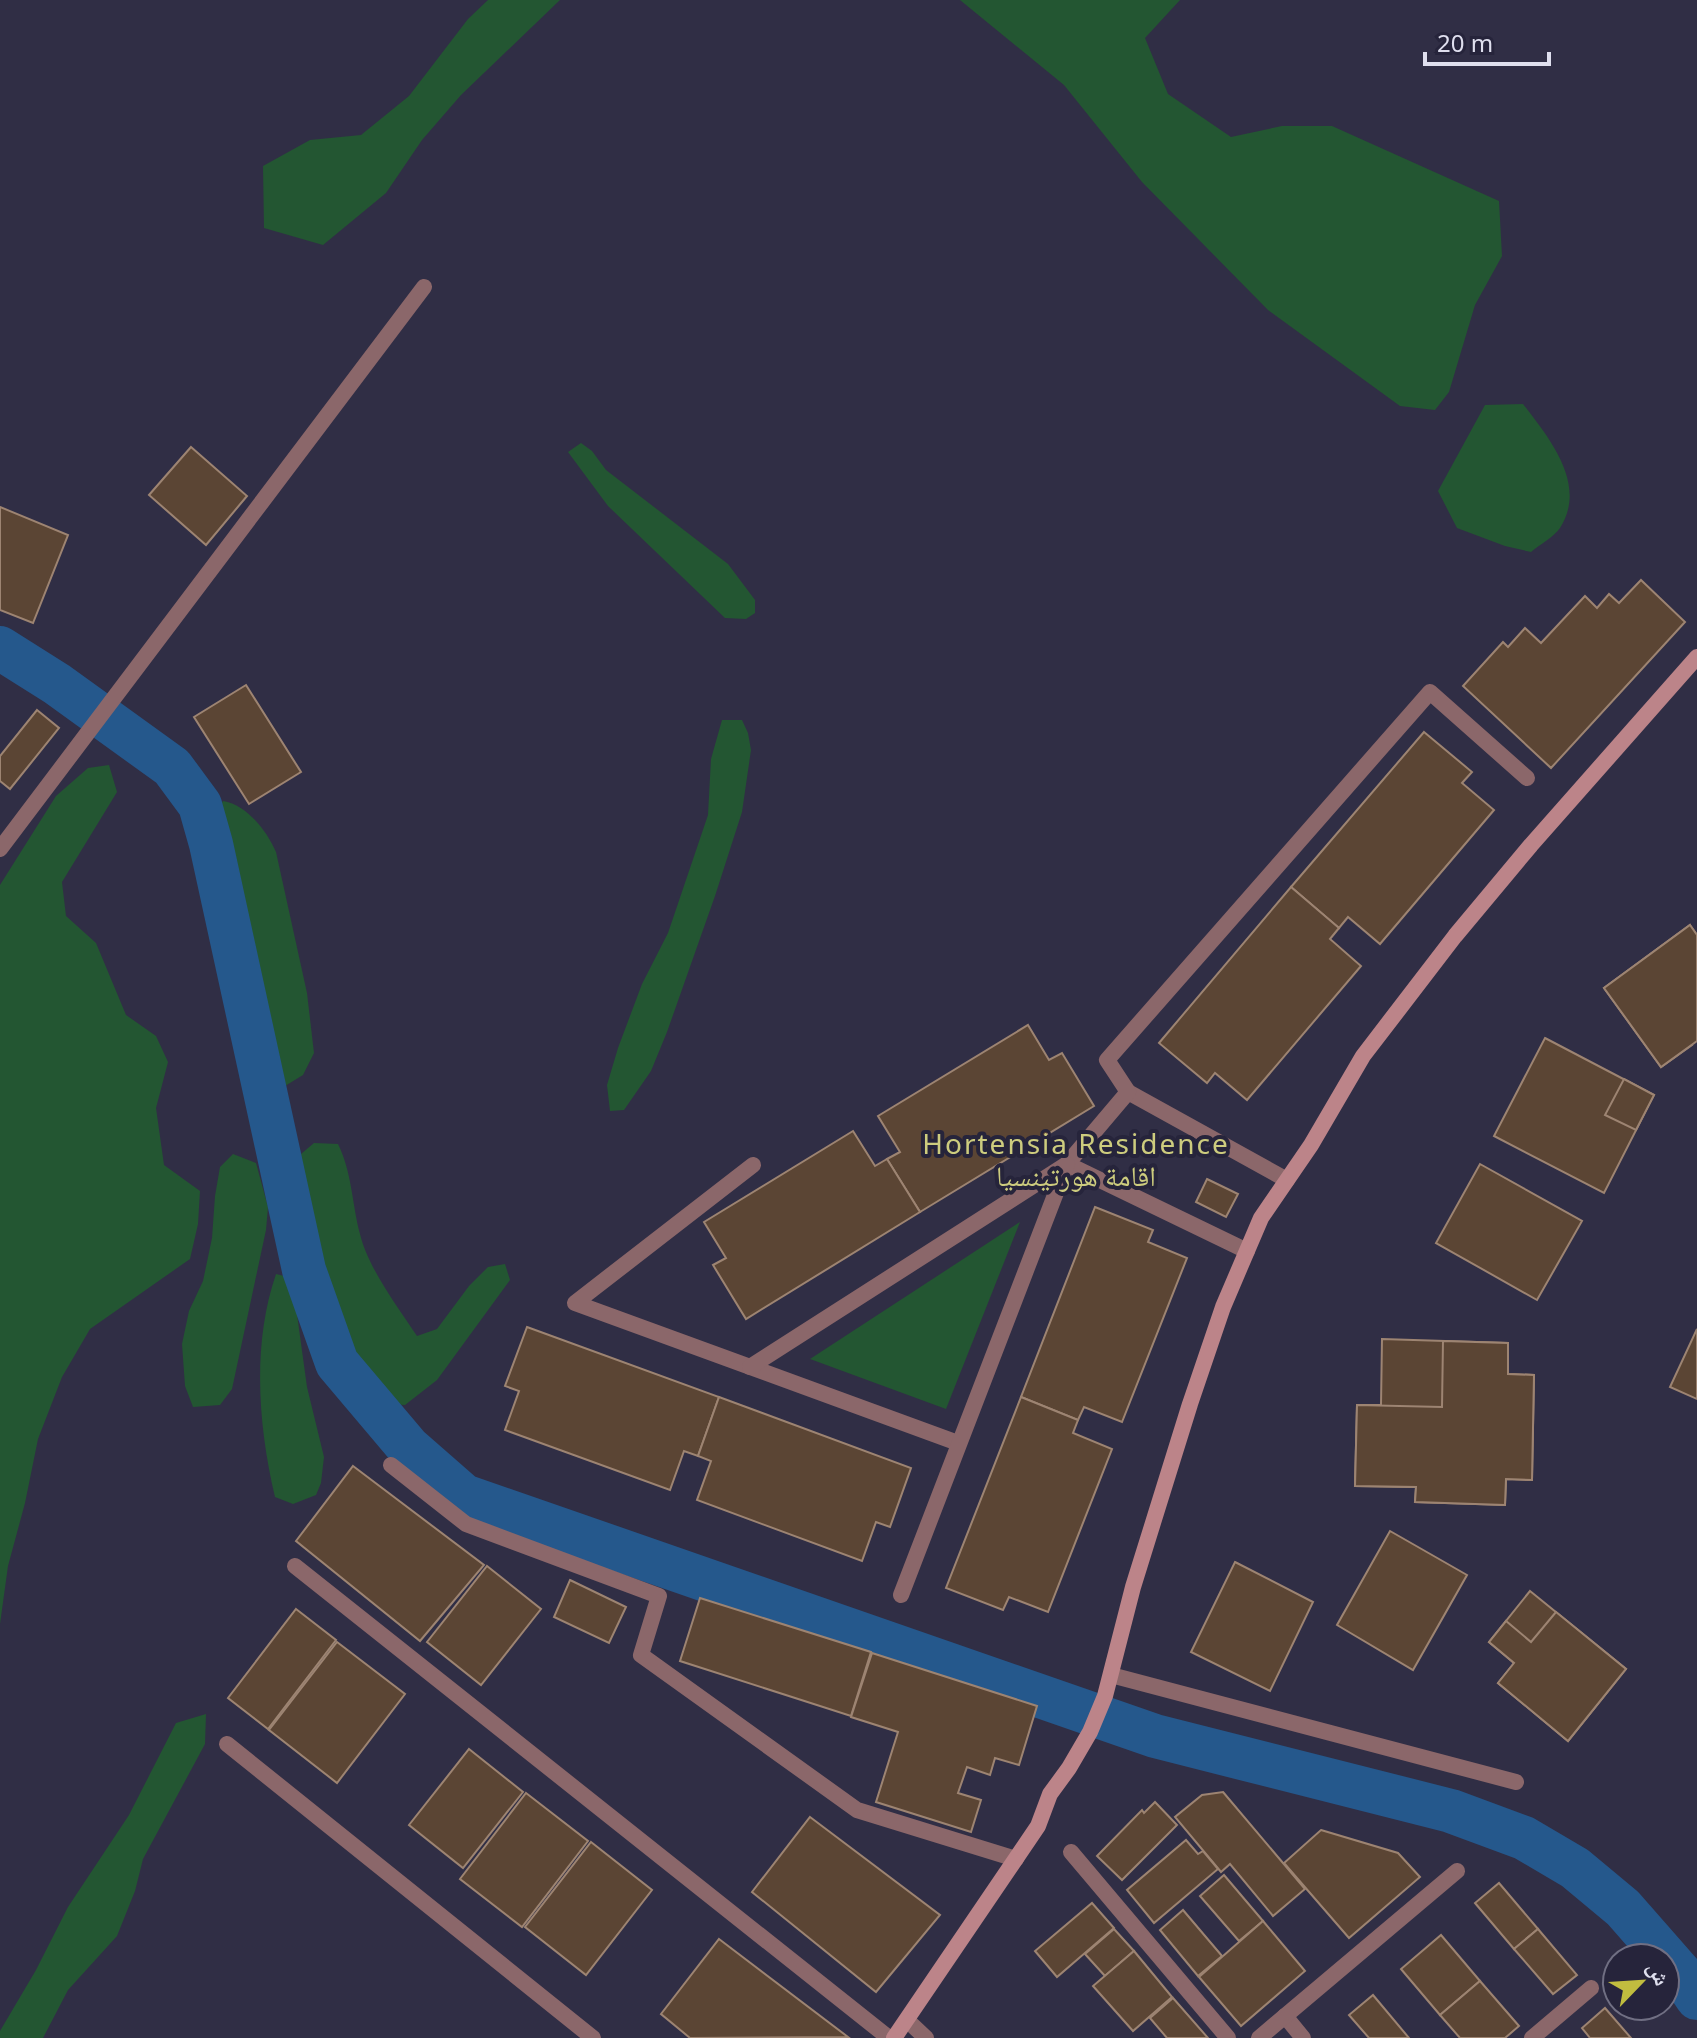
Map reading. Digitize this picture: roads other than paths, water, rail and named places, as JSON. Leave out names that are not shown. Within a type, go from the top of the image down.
[{"type":"main road","points":[[892,2038],[908,2021],[1038,1826],[1050,1794],[1090,1732],[1105,1696],[1133,1587],[1190,1404],[1223,1307],[1261,1218],[1311,1145],[1363,1056],[1455,936],[1697,657]]},
{"type":"street","points":[[0,849],[424,287]]},
{"type":"street","points":[[1287,1180],[1128,1092],[1107,1060],[1430,692],[1527,778]]},
{"type":"street","points":[[750,1367],[1067,1164],[1128,1092]]},
{"type":"street","points":[[1067,1164],[1247,1251]]},
{"type":"street","points":[[901,1595],[1067,1164]]},
{"type":"street","points":[[753,1165],[575,1303],[958,1443]]},
{"type":"street","points":[[391,1465],[466,1524],[659,1596],[641,1655],[857,1810],[1016,1859]]},
{"type":"street","points":[[295,1566],[892,2038]]},
{"type":"street","points":[[1111,1675],[1516,1782]]},
{"type":"street","points":[[227,1744],[593,2038]]},
{"type":"street","points":[[1071,1852],[1228,2038]]},
{"type":"street","points":[[1259,2038],[1457,1871]]},
{"type":"street","points":[[1532,2038],[1591,1988]]},
{"type":"street","points":[[1285,2016],[1303,2038]]},
{"type":"street","points":[[908,2021],[926,2038]]},
{"type":"waterway","points":[[0,648],[57,684],[172,767],[200,805],[304,1270],[337,1363],[408,1447],[464,1496],[1155,1736],[1451,1811],[1524,1838],[1575,1868],[1623,1908],[1680,1973],[1697,1998]]},
{"type":"district","name":"Hortensia Residence اقامة هورتينسيا","points":[[1076,1160]]}]
